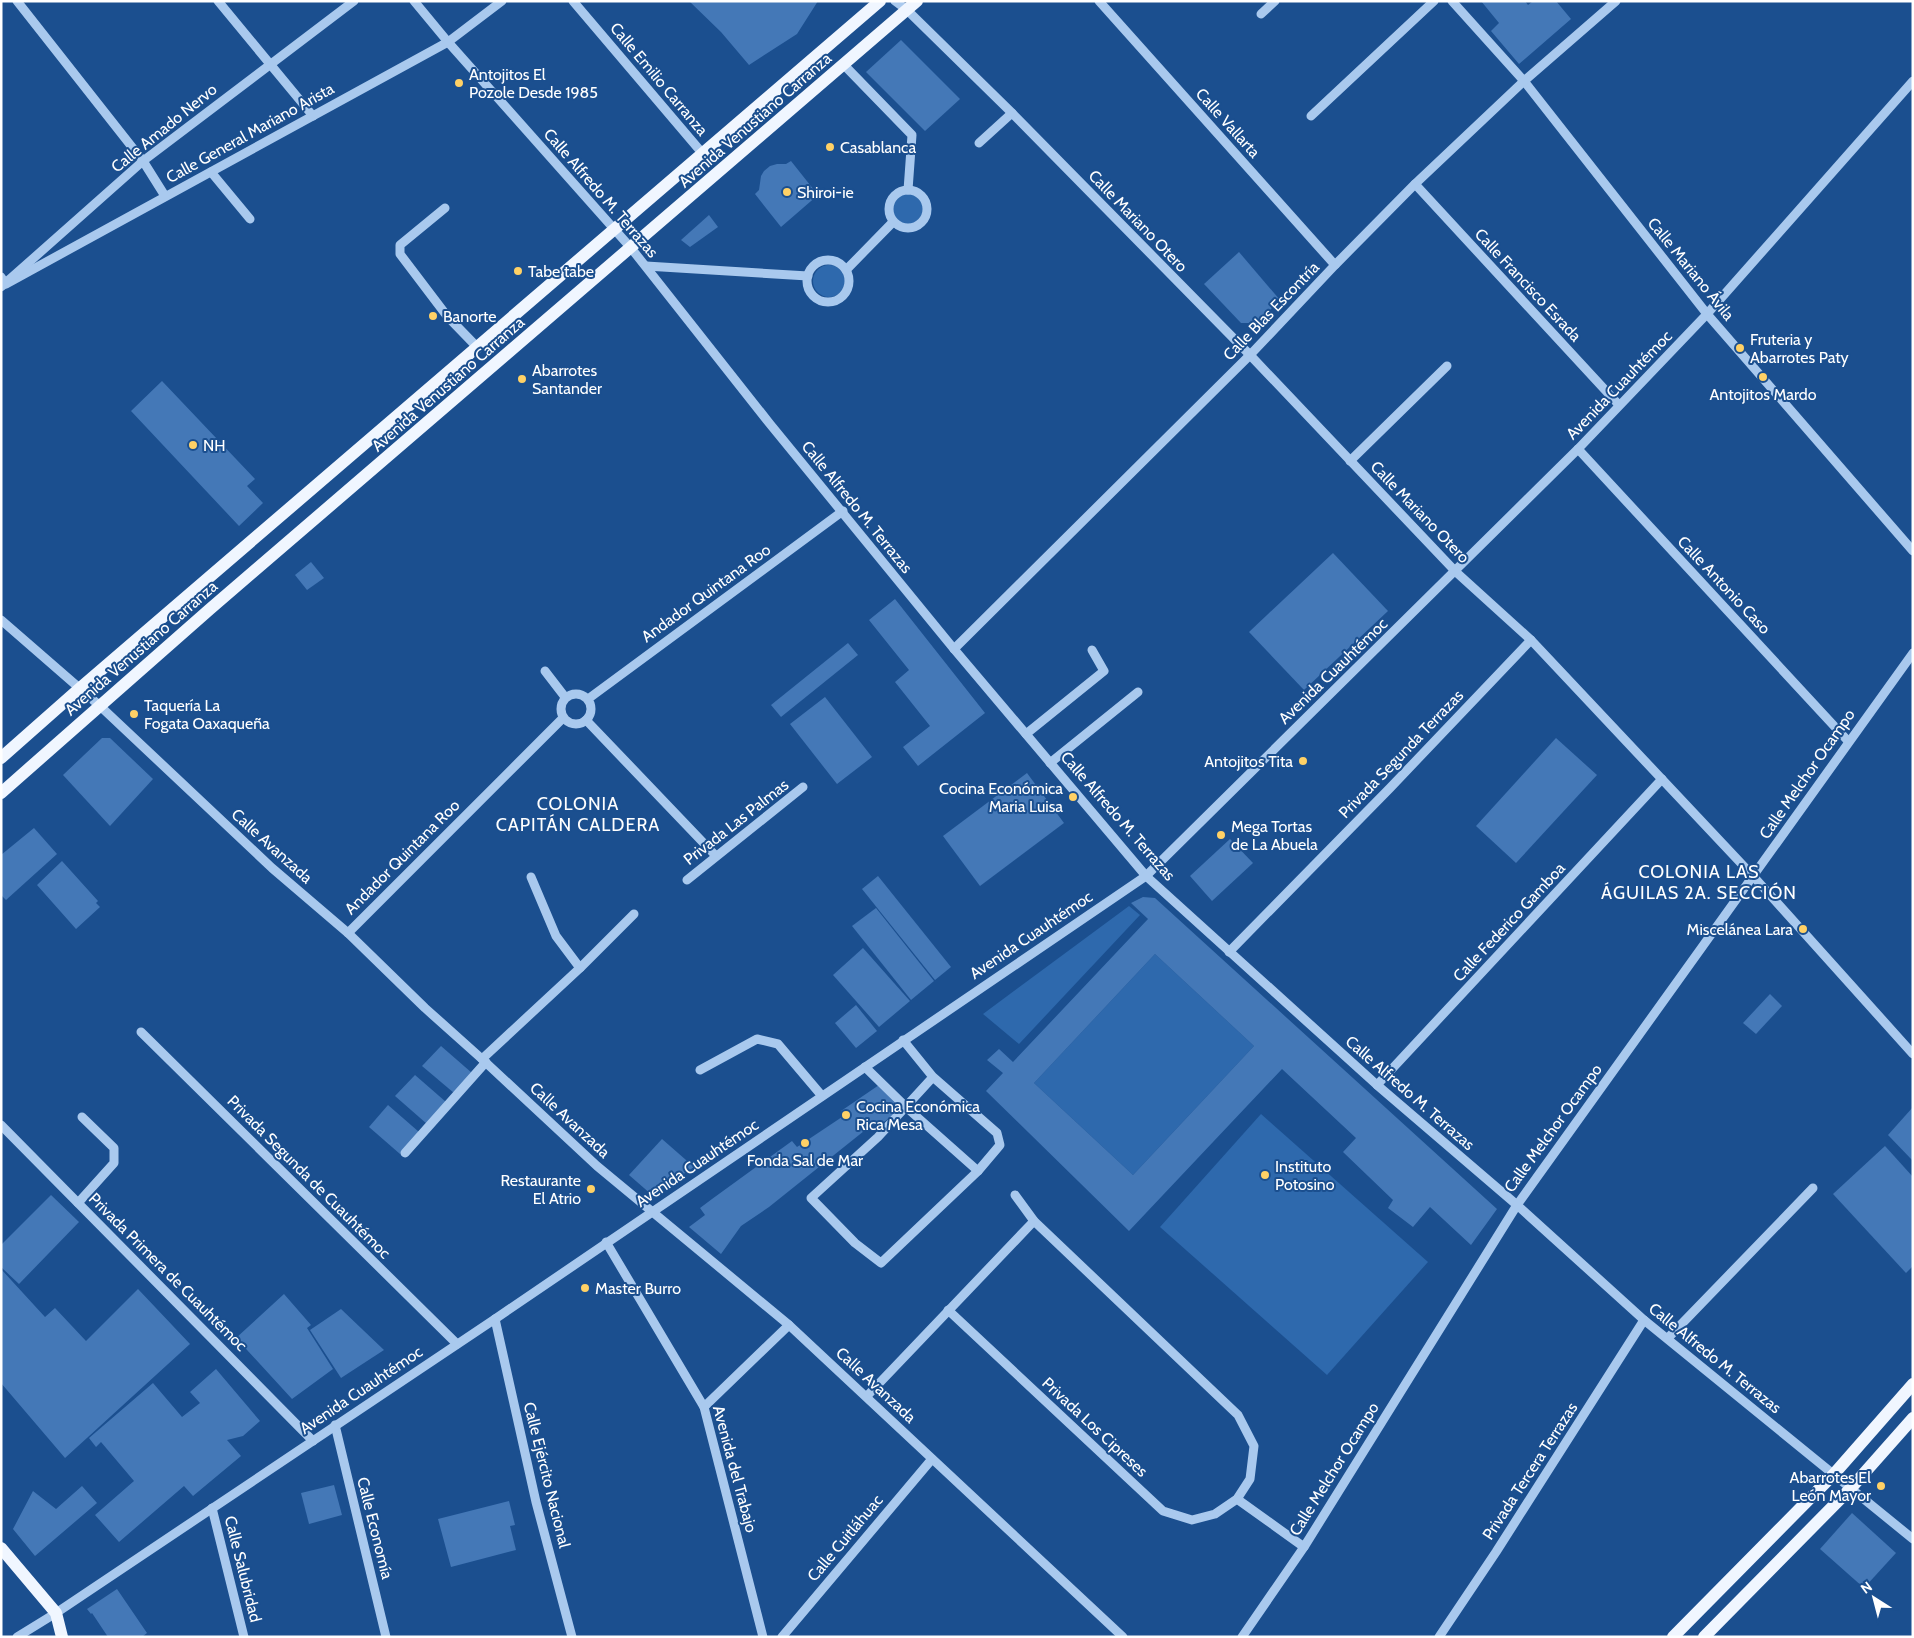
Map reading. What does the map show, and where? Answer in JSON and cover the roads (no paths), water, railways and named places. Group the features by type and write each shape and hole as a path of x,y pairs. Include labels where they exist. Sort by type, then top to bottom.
{"main road":[{"name":"Avenida Venustiano Carranza","path":"1,758 880,1"},
{"name":"Avenida Venustiano Carranza","path":"1,793 917,1"},
{"path":"1673,1637 1834,1474 1913,1384"},
{"path":"1704,1637 1851,1488 1913,1418"},
{"path":"1,1548 56,1614 62,1637"}],"street":[{"path":"17,1 143,161 166,196"},
{"path":"218,1 313,116"},
{"name":"Calle Amado Nervo","path":"3,283 143,161 354,1"},
{"name":"Calle Alfredo M. Terrazas","path":"414,1 448,42 616,230 770,424 954,649 1146,876 1377,1085 1517,1205 1644,1320 1913,1539"},
{"name":"Calle General Mariano Arista","path":"3,283 448,42 502,1"},
{"name":"Calle Emilio Carranza","path":"573,1 703,154"},
{"name":"Calle Mariano Otero","path":"895,1 907,10 1012,113 1250,355 1456,572 1531,640 1753,876 1913,1054"},
{"name":"Calle Vallarta","path":"1099,1 1335,265"},
{"path":"1261,14 1275,1"},
{"path":"1311,116 1434,1"},
{"name":"Calle Mariano Ávila","path":"1452,1 1524,81 1707,314 1913,551"},
{"name":"Calle Blas Escontría","path":"954,649 1250,355 1335,265 1416,184 1524,81 1616,1"},
{"path":"844,64 912,136 908,190"},
{"name":"Avenida Cuauhtémoc","path":"18,1637 56,1614 495,1319 1146,876 1456,572 1578,449 1707,314 1913,81"},
{"path":"980,143 1012,113"},
{"path":"211,172 250,219"},
{"name":"Calle Francisco Esrada","path":"1416,184 1619,405"},
{"path":"908,190 914,191 924,199 926,204 925,217 922,222 910,228 904,228 893,222 888,210 889,204 896,194 908,190"},
{"path":"445,208 400,245 400,254 447,316 476,347"},
{"path":"846,270 893,222"},
{"path":"828,260 842,264 850,283 848,290 838,300 825,302 813,296 807,283 808,276 815,264 828,260"},
{"path":"646,266 808,276"},
{"path":"1350,461 1446,366"},
{"name":"Calle Antonio Caso","path":"1578,449 1848,741"},
{"name":"Andador Quintana Roo","path":"588,699 843,511"},
{"name":"Calle Avanzada","path":"1,620 100,706 272,868 348,933 425,1008 484,1060 597,1166 788,1325 867,1396 1120,1636"},
{"name":"Privada Segunda Terrazas","path":"1229,952 1390,788 1531,640"},
{"path":"1026,734 1104,671 1092,650"},
{"name":"Calle Melchor Ocampo","path":"1242,1637 1304,1547 1517,1205 1848,741 1913,653"},
{"path":"545,671 565,697"},
{"path":"1050,763 1138,692"},
{"path":"577,693 588,699 591,710 586,720 574,724 563,718 560,707 565,697 577,693"},
{"name":"Andador Quintana Roo","path":"348,933 563,718"},
{"path":"586,720 716,856"},
{"name":"Calle Federico Gamboa","path":"1377,1085 1662,779"},
{"name":"Privada Las Palmas","path":"687,880 803,787"},
{"path":"531,877 556,936 580,968"},
{"path":"405,1153 484,1060 634,914"},
{"name":"Privada Segunda de Cuauhtémoc","path":"141,1032 457,1344"},
{"path":"700,1070 757,1039 778,1044 822,1096"},
{"path":"904,1040 933,1077 997,1133 1000,1145 978,1171 881,1262 855,1243 811,1198 878,1137 907,1108 933,1077"},
{"path":"865,1067 907,1108 978,1171"},
{"path":"78,1203 114,1164 114,1148 82,1117"},
{"name":"Privada Primera de Cuauhtémoc","path":"1,1125 313,1441"},
{"path":"1668,1338 1812,1188"},
{"name":"Privada Los Cipreses","path":"948,1310 1163,1511 1192,1520 1215,1514 1237,1499 1250,1479 1254,1446 1238,1415 1034,1220 1015,1195"},
{"path":"867,1396 1034,1220"},
{"name":"Avenida del Trabajo","path":"606,1242 704,1407 763,1637"},
{"name":"Calle Ejército Nacional","path":"495,1319 536,1502 572,1637"},
{"name":"Privada Tercera Terrazas","path":"1439,1637 1496,1552 1644,1320"},
{"path":"704,1407 788,1325"},
{"name":"Calle Economía","path":"335,1425 386,1637"},
{"name":"Calle Cuitláhuac","path":"782,1637 932,1459"},
{"path":"1237,1499 1304,1547"},
{"name":"Calle Salubridad","path":"212,1508 244,1637"}],"place":[{"name":"Antojitos El Pozole Desde 1985","path":"459,83"},
{"name":"Casablanca","path":"830,147"},
{"name":"Shiroi-ie","path":"787,192"},
{"name":"Tabe tabe","path":"518,271"},
{"name":"Banorte","path":"433,316"},
{"name":"Fruteria y Abarrotes Paty","path":"1740,348"},
{"name":"Antojitos Mardo","path":"1763,377"},
{"name":"Abarrotes Santander","path":"522,379"},
{"name":"NH","path":"193,445"},
{"name":"Taquería La Fogata Oaxaqueña","path":"134,714"},
{"name":"Antojitos Tita","path":"1303,761"},
{"name":"Cocina Económica Maria Luisa","path":"1073,797"},
{"name":"Mega Tortas de La Abuela","path":"1221,835"},
{"name":"Miscelánea Lara","path":"1803,929"},
{"name":"Cocina Económica Rica Mesa","path":"846,1115"},
{"name":"Fonda Sal de Mar","path":"805,1143"},
{"name":"Instituto Potosino","path":"1265,1175"},
{"name":"Restaurante El Atrio","path":"591,1189"},
{"name":"Master Burro","path":"585,1288"},
{"name":"Abarrotes El León Mayor","path":"1881,1486"}],"district":[{"name":"COLONIA CAPITÁN CALDERA","path":"578,814"},
{"name":"COLONIA LAS ÁGUILAS 2A. SECCIÓN","path":"1699,882"}]}
